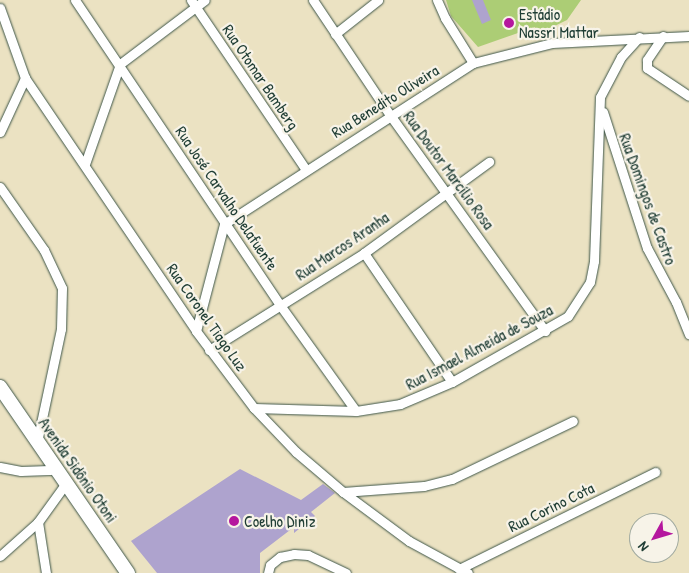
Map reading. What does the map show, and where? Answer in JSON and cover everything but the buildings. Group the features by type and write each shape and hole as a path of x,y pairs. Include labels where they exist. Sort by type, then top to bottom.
{"main road":[{"name":"Avenida Sidônio Otoni","path":"0,387 128,573"}],"street":[{"name":"Rua José Carvalho Delafuente","path":"75,0 120,64 224,224 356,411"},
{"path":"85,164 120,64 194,3 205,0"},
{"name":"Rua Doutor Marcílio Rosa","path":"313,0 390,114 447,191 544,331"},
{"path":"335,34 378,0"},
{"path":"437,0 445,18 473,63"},
{"name":"Rua Otomar Bamberg","path":"194,3 306,170"},
{"name":"Rua Coronel Tiago Luz","path":"0,8 25,78 85,164 196,331 254,408 296,452 343,492 409,541 468,573"},
{"path":"663,36 647,60 647,68 689,96"},
{"name":"Rua Benedito Oliveira","path":"224,224 390,114 473,63 552,43 639,37 689,36"},
{"name":"Rua Ismael Almeida de Souza","path":"254,408 356,411 400,404 452,382 568,316 590,282 598,226 600,97 621,57 639,37"},
{"path":"0,132 25,78"},
{"name":"Rua Domingos de Castro","path":"600,97 611,142 647,248 676,302 689,334"},
{"name":"Rua Marcos Aranha","path":"210,350 364,253 489,162"},
{"path":"0,187 44,250 62,288 60,329 37,442"},
{"path":"196,331 224,224"},
{"path":"364,253 452,382"},
{"path":"343,492 424,486 452,479 573,421"},
{"path":"0,467 21,471 56,470"},
{"name":"Rua Corino Cota","path":"459,569 655,472"},
{"path":"0,556 38,522 66,483"},
{"path":"38,522 46,573"},
{"path":"268,573 270,565 280,557 294,554 308,555 346,573"}],"green space":[{"name":"Estádio Nassri Mattar","path":"446,0 581,0 567,20 538,34 535,27 478,47 451,16"}],"place":[{"name":"Estádio Nassri Mattar","path":"509,23"},
{"name":"Coelho Diniz","path":"234,521"}]}
